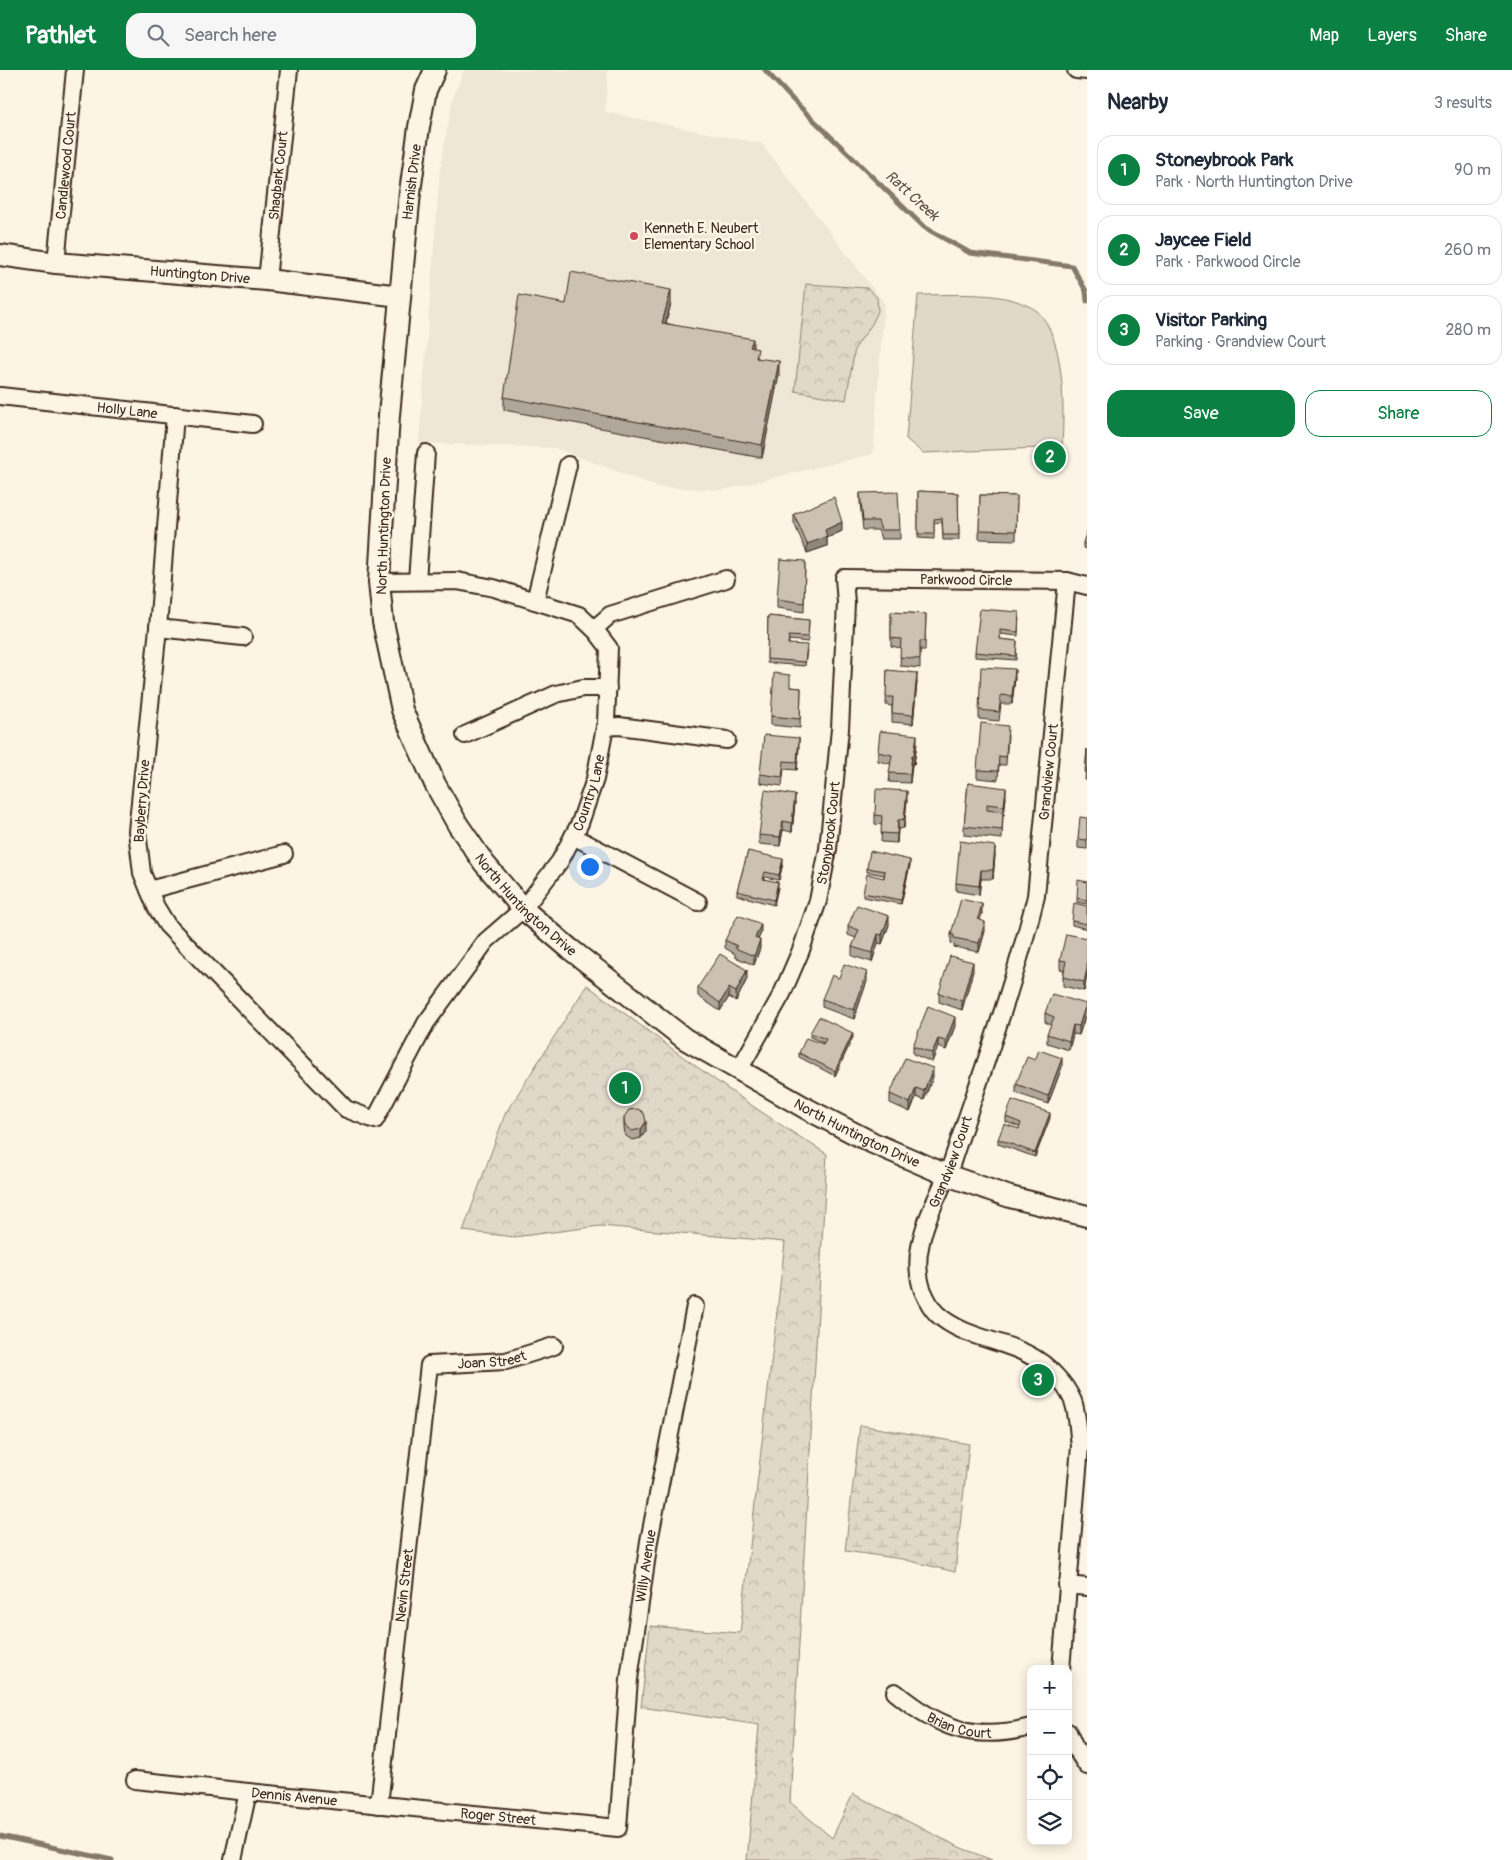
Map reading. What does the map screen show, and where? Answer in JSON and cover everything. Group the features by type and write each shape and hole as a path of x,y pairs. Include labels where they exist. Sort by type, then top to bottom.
{"street":[{"name":"Candlewood Court","path":"56,263 75,70"},
{"name":"Shagbark Court","path":"267,280 289,70"},
{"name":"Harnish Drive","path":"400,296 419,127 426,90 435,70"},
{"path":"1076,70 1087,71"},
{"name":"Huntington Drive","path":"0,255 56,263 267,280 400,296"},
{"name":"North Huntington Drive","path":"400,296 388,429 379,582 383,622 402,710 435,784 458,825 484,863 523,909 577,955 685,1039 873,1143 947,1175 1010,1197 1087,1216"},
{"name":"Holly Lane","path":"0,396 253,424"},
{"name":"Bayberry Drive","path":"174,415 158,628 137,831 142,873 156,907 167,925 346,1109 375,1120"},
{"path":"418,581 426,453"},
{"path":"535,601 568,465"},
{"name":"Parkwood Circle","path":"844,578 1067,581 1087,586"},
{"name":"Stonybrook Court","path":"739,1070 782,994 801,950 818,901 828,849 840,729 846,603 844,578"},
{"path":"594,629 610,615 726,579"},
{"name":"Country Lane","path":"375,1120 426,1023 442,999 486,941 523,909 560,860 573,836 580,823 595,779 605,727 608,688 608,648 594,629 579,615 494,588 457,581 379,582"},
{"name":"Grandview Court","path":"1061,1665 1080,1446 1077,1414 1072,1399 1052,1371 1037,1358 959,1328 937,1313 923,1290 919,1271 920,1247 947,1175 1024,946 1036,896 1067,581"},
{"path":"158,628 243,637"},
{"path":"465,735 556,694 583,688 608,688"},
{"path":"605,727 619,726 727,740"},
{"path":"573,836 698,902"},
{"path":"149,890 284,854"},
{"name":"Willy Avenue","path":"618,1828 629,1679 649,1540 696,1306"},
{"name":"Joan Street","path":"429,1365 506,1361 554,1346"},
{"name":"Nevin Street","path":"378,1805 429,1365"},
{"path":"1067,1586 1087,1587"},
{"name":"Brian Court","path":"895,1692 918,1710 939,1722 976,1733 1000,1734 1027,1728"},
{"path":"1072,1741 1087,1766"},
{"path":"135,1780 248,1792"},
{"name":"Dennis Avenue","path":"233,1860 248,1792 378,1805"},
{"name":"Roger Street","path":"378,1805 618,1828"}],"shaded area":[{"name":"Kenneth E. Neubert Elementary School","path":"464,70 608,70 605,112 762,144 884,303 873,454 723,490 658,487 555,448 419,443 440,169 453,98"}],"green space":[{"path":"806,284 867,288 877,297 878,311 872,324 855,348 846,400 795,391"},
{"path":"966,294 1003,297 1029,306 1037,311 1046,323 1053,338 1058,356 1063,395 1062,447 923,453 906,439 918,295"},
{"path":"587,985 735,1094 827,1154 790,1802 832,1838 853,1794 959,1847 992,1860 747,1860 759,1725 641,1707 650,1626 740,1633 785,1242 600,1226 514,1237 463,1231 505,1114"},
{"path":"860,1425 969,1444 955,1572 902,1559 845,1551"}],"building":[{"path":"571,272 671,290 662,323 753,339 750,347 758,349 756,358 779,361 762,445 504,397 519,295 566,304"},
{"path":"918,491 958,493 959,535 943,535 942,518 934,519 934,534 918,534"},
{"path":"898,492 900,530 881,530 878,521 863,521 860,493"},
{"path":"980,495 1017,496 1016,531 979,530"},
{"path":"834,497 842,522 825,530 827,537 807,544 794,514"},
{"path":"1087,531 1087,545 1083,543"},
{"path":"780,559 805,561 804,603 777,599"},
{"path":"980,609 1019,612 1018,632 1000,630 1000,639 1017,641 1016,656 975,652"},
{"path":"891,612 926,614 925,641 920,641 920,659 900,657 901,639 891,638"},
{"path":"768,616 809,620 808,637 789,636 788,644 807,645 805,662 767,659"},
{"path":"981,667 1015,669 1012,696 1001,695 999,712 979,710"},
{"path":"887,670 917,673 913,715 892,713 893,697 886,697"},
{"path":"774,673 790,675 790,687 801,688 800,719 771,716"},
{"path":"981,723 1008,726 1006,757 999,756 998,771 977,770"},
{"path":"880,731 917,735 910,774 889,773 892,755 878,752"},
{"path":"764,735 799,738 797,762 784,761 782,777 760,774"},
{"path":"1087,749 1087,771 1085,771"},
{"path":"968,783 1006,788 1004,806 987,804 987,810 1003,812 1002,830 964,826"},
{"path":"876,789 907,791 904,819 898,820 897,834 881,833 882,816 875,815"},
{"path":"765,790 795,795 792,823 783,821 780,837 759,835"},
{"path":"1080,817 1087,818 1087,840 1078,839"},
{"path":"960,841 995,846 993,870 981,870 979,886 956,883"},
{"path":"748,851 783,859 779,875 765,872 763,879 778,882 774,900 737,891"},
{"path":"870,851 910,860 901,900 863,893 867,874 884,878 885,871 867,868"},
{"path":"1078,880 1087,882 1087,900 1077,898"},
{"path":"961,899 982,904 978,919 985,922 979,943 954,938 954,935 951,934"},
{"path":"1074,903 1087,906 1087,924 1072,921"},
{"path":"857,905 889,916 882,935 878,934 872,953 852,947 859,930 848,926"},
{"path":"738,915 761,924 755,938 760,940 754,956 735,948 737,946 725,940"},
{"path":"1066,934 1087,938 1087,969 1084,982 1063,977 1066,961 1060,960"},
{"path":"720,954 747,970 736,992 729,988 720,1003 698,987"},
{"path":"950,956 973,962 962,1001 939,993"},
{"path":"844,964 867,972 854,1010 822,999 832,975 839,978"},
{"path":"1052,994 1086,1004 1079,1026 1073,1025 1069,1041 1047,1034 1054,1017 1045,1013"},
{"path":"928,1006 955,1017 946,1041 938,1039 932,1053 913,1046"},
{"path":"819,1017 853,1033 835,1071 799,1053 806,1038 823,1044 826,1039 810,1033"},
{"path":"1039,1050 1062,1058 1048,1096 1016,1084 1027,1057 1035,1060"},
{"path":"905,1058 933,1068 924,1091 916,1088 910,1103 890,1094"},
{"path":"1012,1100 1050,1113 1035,1153 998,1139 1004,1124 1019,1129 1021,1123 1006,1117"},
{"path":"638,1109 644,1113 646,1122 641,1129 632,1131 625,1126 624,1117 629,1110"}],"waterway":[{"name":"Ratt Creek","path":"765,70 793,100 924,227 970,253 1072,266 1086,291 1087,301"},
{"path":"0,1836 112,1860"}],"place":[{"name":"Kenneth E. Neubert Elementary School","path":"634,236"},
{"name":"Jaycee Field","path":"1050,457"},
{"name":"Stoneybrook Park","path":"625,1088"},
{"name":"Visitor Parking","path":"1038,1380"}]}
